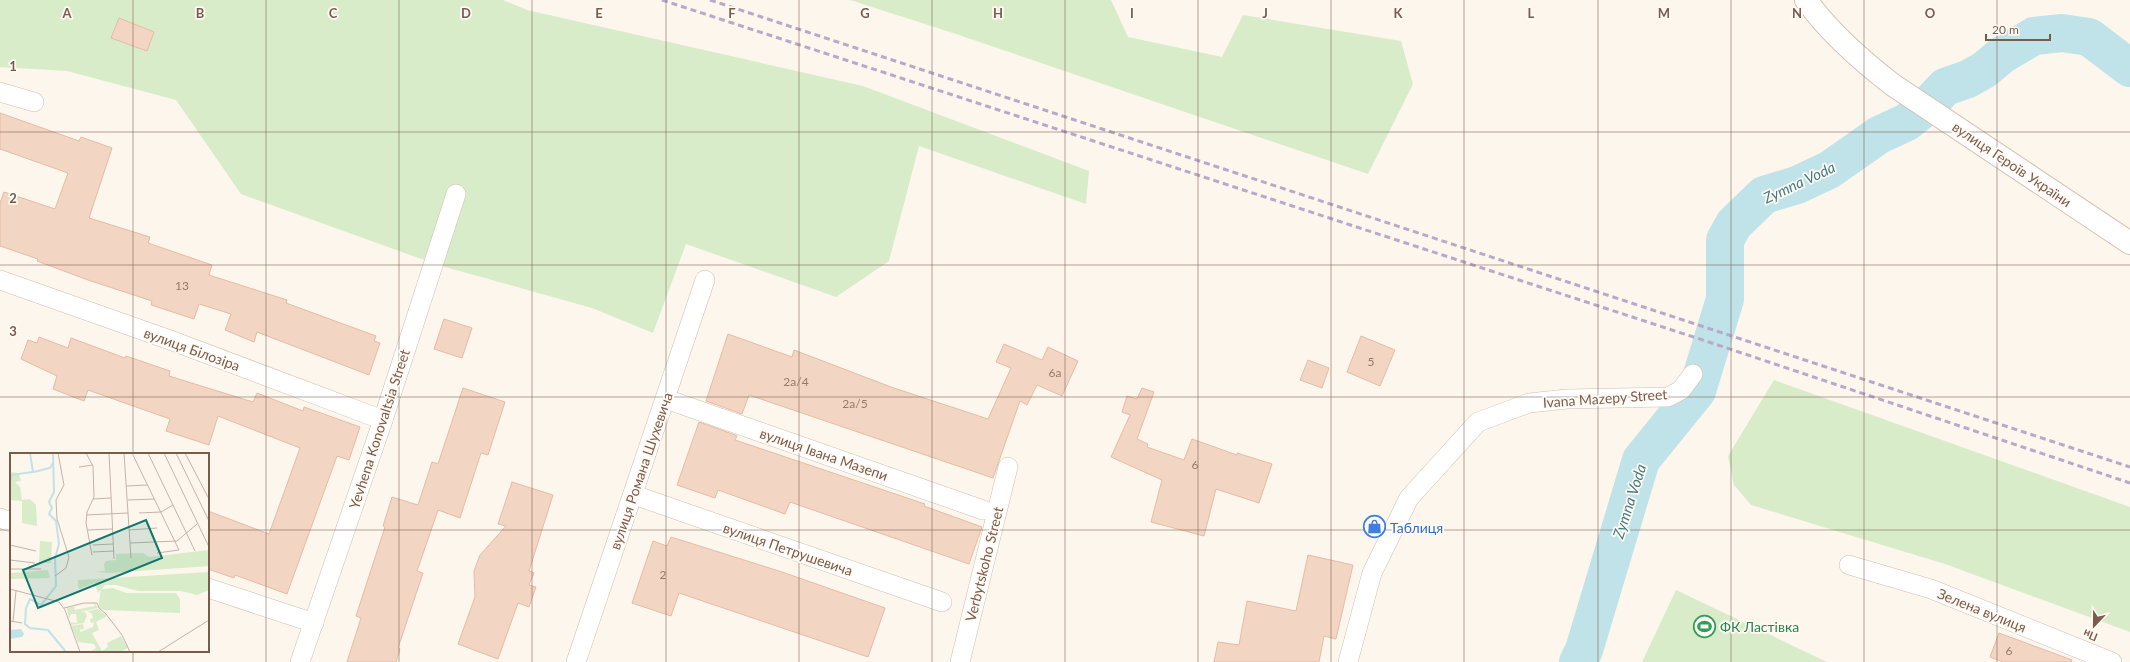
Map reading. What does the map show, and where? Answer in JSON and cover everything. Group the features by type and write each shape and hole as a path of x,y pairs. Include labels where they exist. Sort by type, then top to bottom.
{"main road":[{"name":"вулиця Героїв України","path":"1806,0 1816,14 1872,69 1893,85 2130,242"}],"street":[{"path":"0,92 34,102"},
{"name":"Yevhena Konovaltsia Street","path":"300,662 383,420 456,194"},
{"name":"вулиця Білозіра","path":"0,280 170,340 383,420"},
{"name":"вулиця Романа Шухевича","path":"576,662 634,495 705,280"},
{"name":"Ivana Mazepy Street","path":"1348,662 1372,573 1409,498 1478,422 1529,404 1567,399 1668,397 1681,390 1693,374"},
{"name":"вулиця Івана Мазепи","path":"666,399 983,510"},
{"name":"Verbytskoho Street","path":"960,662 1008,467"},
{"name":"вулиця Петрушевича","path":"634,495 942,602"},
{"path":"0,518 10,522"},
{"name":"Зелена вулиця","path":"1849,565 1931,589 2112,662"},
{"path":"209,588 314,623"}],"green space":[{"path":"0,0 503,0 527,10 863,86 1089,171 1086,204 919,146 889,261 836,297 686,244 653,333 592,308 438,265 241,194 176,100 67,71 0,67"},
{"path":"850,0 1111,0 1128,37 1222,57 1243,15 1401,41 1413,84 1368,174 953,33"},
{"path":"1774,380 2130,507 2130,632 1945,564 1751,505 1734,485 1728,456"},
{"name":"ФК Ластівка","path":"1676,590 1827,662 1642,662"}],"building":[{"path":"119,18 154,32 147,51 111,38"},
{"path":"0,113 79,141 81,137 112,148 89,218 150,237 148,243 212,265 209,275 287,300 286,303 376,336 374,341 380,343 369,375 257,332 254,342 225,330 231,314 199,304 194,319 151,305 152,301 88,280 37,261 38,259 0,246 0,203 4,192 55,209 68,173 0,149"},
{"path":"444,319 472,328 462,358 434,349"},
{"path":"728,334 792,357 794,350 891,387 988,419 1011,368 996,362 1004,344 1042,360 1048,347 1078,361 1062,396 1037,385 1027,405 1020,401 993,478 749,395 742,414 706,401"},
{"path":"1361,336 1395,350 1380,386 1347,372"},
{"path":"39,337 68,348 71,338 125,358 126,356 170,371 169,376 253,402 257,393 303,411 304,407 360,427 349,460 337,456 287,594 235,575 234,578 209,569 209,511 269,534 300,448 218,416 209,445 166,431 170,419 88,390 84,401 53,389 57,376 21,359 28,340 37,343"},
{"path":"1308,360 1329,368 1322,388 1300,380"},
{"path":"463,388 505,402 488,455 481,453 460,518 438,510 417,571 423,573 398,648 400,649 396,662 347,662 361,618 356,616 385,527 383,526 392,497 418,505 432,462 438,464"},
{"path":"1142,388 1154,392 1137,439 1148,444 1147,447 1184,460 1192,439 1237,455 1237,453 1272,464 1259,503 1216,489 1204,536 1151,522 1162,480 1111,457 1130,415 1122,412 1127,396 1137,399"},
{"path":"699,422 737,436 735,440 925,504 924,506 982,527 969,564 790,502 785,514 718,490 715,498 677,485"},
{"path":"512,482 553,495 529,571 534,573 529,585 536,587 529,607 518,603 498,659 458,644 475,597 474,571 480,555 506,526 498,524"},
{"path":"671,537 782,572 885,608 868,657 679,593 671,616 632,603 653,541 667,546"},
{"path":"1308,555 1353,565 1336,639 1324,636 1319,662 1214,662 1218,642 1239,645 1247,601 1296,611"},
{"path":"1999,633 2072,660 2071,662 2003,662 1990,657"}],"waterway":[{"name":"Zymna Voda","path":"1578,662 1584,650 1641,460 1697,391 1725,299 1725,240 1734,224 1764,195 1797,185 1829,170 1879,135 1907,122 1927,106 1945,87 1968,79 1984,70 2002,55 2034,36 2062,33 2089,37 2130,68"}],"railway":[{"path":"662,0 1724,347 2130,483"},
{"path":"710,0 2130,467"}],"place":[{"name":"Таблиця","path":"1375,527"},
{"name":"ФК Ластівка","path":"1705,626"}]}
